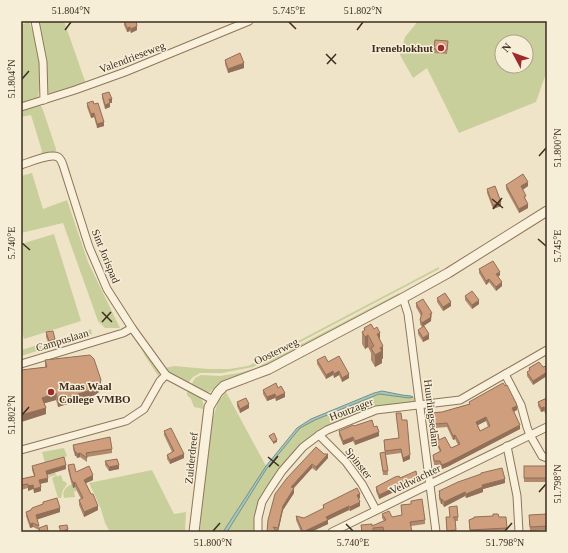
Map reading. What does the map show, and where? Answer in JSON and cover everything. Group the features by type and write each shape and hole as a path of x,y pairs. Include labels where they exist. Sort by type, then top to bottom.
{"street":[{"path":"35,21 43,62 44,100"},
{"name":"Valendrieseweg","path":"21,107 125,72 249,21"},
{"name":"Sint Jorispad","path":"21,165 50,156 56,156 60,159 89,247 100,275 107,289 132,328 166,375"},
{"name":"Oosterweg","path":"213,400 224,386 270,368 403,298 448,273 547,211"},
{"name":"Huurlingsedam","path":"403,298 408,314 436,532"},
{"name":"Campuslaan","path":"21,364 123,333 132,328"},
{"name":"Houtzager","path":"258,532 258,518 262,502 270,489 282,471 303,447 319,435 353,418 376,410 460,400 547,350"},
{"path":"505,374 521,405 526,427 542,456 547,458"},
{"path":"21,450 126,421 144,409 160,381 166,375 213,400"},
{"name":"Zuiderdreef","path":"194,532 209,407 213,400"},
{"name":"Veldwachter","path":"332,532 547,427"},
{"name":"Spinster","path":"319,435 346,462 358,478 376,510"},
{"path":"507,446 517,496 520,532"},
{"name":"Zuiderdreef","path":"196,520 198,532"}],"green space":[{"path":"37,21 64,21 86,84 52,95 45,91 45,55"},
{"path":"418,21 547,21 547,71 536,102 459,133 427,68 413,78 400,55 405,37"},
{"path":"29,22 38,50 40,79 38,98 21,105 21,25"},
{"path":"39,105 43,110 56,149 56,151 50,154 43,154 41,152 42,151 31,115 21,117 21,110"},
{"path":"32,173 43,209 67,200 88,262 120,328 105,328 98,321 63,223 21,233 21,176"},
{"path":"54,234 81,321 24,339 21,328 21,244"},
{"path":"439,267 439,269 253,367 222,373 200,373 193,377 188,383 174,376 165,368 174,366 229,369 248,366"},
{"path":"399,293 401,295 260,369 220,382 210,392 206,393 191,385 195,378 201,375 220,376 256,368"},
{"path":"91,329 92,334 21,356 21,350"},
{"path":"139,343 160,372 159,377 145,356"},
{"path":"187,391 200,397 204,405 203,409 194,407 191,399 187,395"},
{"path":"226,392 266,466 223,532 200,532 201,505 211,423 218,402"},
{"path":"379,394 409,398 417,396 415,402 369,409 321,430 305,442 260,499 256,515 255,532 227,532 267,468 300,428 315,420"},
{"path":"64,448 67,456 52,463 56,475 49,477 42,452"},
{"path":"152,470 174,514 186,512 185,532 110,532 89,483"},
{"path":"57,475 57,477 61,475 63,481 67,484 63,490 61,498 58,498 52,478"},
{"path":"72,484 77,490 74,492 75,497 64,498 63,493 68,486"}],"water":[{"path":"382,391 413,397 409,398 379,394 315,420 300,428 267,468 227,532 223,532 266,466 297,428 311,419"}],"building":[{"path":"124,21 136,21 137,26 131,29 130,27 127,28"},
{"path":"435,40 448,41 447,50 434,49"},
{"path":"240,53 244,63 228,69 225,60"},
{"path":"109,92 112,99 109,99 110,103 105,105 102,94"},
{"path":"93,101 94,104 98,103 104,122 97,124 94,113 91,114 87,103"},
{"path":"523,174 528,182 521,186 528,204 519,209 506,185"},
{"path":"495,186 501,202 493,205 487,189"},
{"path":"493,261 500,272 496,274 502,282 496,287 489,279 486,281 479,269"},
{"path":"472,291 479,300 472,305 465,296"},
{"path":"445,293 451,302 443,307 437,298"},
{"path":"423,299 432,313 430,314 431,317 422,323 420,320 422,313 416,303"},
{"path":"371,324 374,329 377,327 380,333 377,334 383,346 380,348 382,351 375,355 371,348 374,346 368,335 365,337 362,332 365,330 364,328"},
{"path":"424,326 429,334 423,338 418,330"},
{"path":"53,331 55,339 49,341 46,332"},
{"name":"Maas Waal College VMBO","path":"90,355 94,359 101,380 99,386 95,389 58,400 56,393 42,398 46,408 21,415 21,370 47,367 45,360"},
{"path":"325,356 328,362 339,356 349,374 342,378 339,371 334,374 333,371 326,375 317,360"},
{"path":"539,362 543,367 546,366 547,372 533,381 527,372 530,370 529,368"},
{"path":"276,383 278,388 281,386 285,393 276,397 275,394 267,397 263,390"},
{"path":"503,383 505,386 507,385 516,403 517,406 512,408 520,425 442,465 440,461 434,461 433,455 441,451 437,442 432,444 431,435 438,434 439,440 445,437 451,448 460,444 455,435 453,436 447,423 435,424 435,422 430,422 429,413 442,412 470,404 469,402","holes":["486,417 490,426 480,431 476,422"]},
{"path":"246,398 249,404 240,409 237,402"},
{"path":"547,398 547,413 544,407 541,408 538,402"},
{"path":"396,413 401,413 402,420 407,420 410,455 403,458 401,449 385,451 384,440 399,438"},
{"path":"372,420 374,427 377,426 379,432 355,441 353,437 343,441 339,431 353,425 354,426"},
{"path":"171,428 184,454 170,460 167,455 174,451 164,431"},
{"path":"274,433 277,440 273,442 269,436"},
{"path":"110,437 112,449 86,453 87,458 80,453 77,454 75,452 73,445"},
{"path":"316,447 324,454 328,454 316,467 312,464 291,487 294,488 283,506 278,528 273,527 277,532 267,532 268,520 275,494 287,478"},
{"path":"385,452 388,471 383,471 380,453"},
{"path":"64,457 66,465 46,471 48,478 39,480 41,487 34,489 33,485 21,485 21,479 35,476 32,466"},
{"path":"117,459 119,465 109,467 105,461"},
{"path":"74,464 76,472 89,466 93,475 84,480 91,494 93,494 98,506 84,512 79,500 83,498 75,482 73,483 68,465"},
{"path":"524,466 547,466 547,478 524,478"},
{"path":"502,468 505,479 482,485 483,487 466,494 465,492 444,502 442,499 441,500 439,491 481,473"},
{"path":"416,471 417,477 379,495 376,487 395,477 399,476 400,478"},
{"path":"357,488 360,494 357,495 360,502 326,517 328,520 303,532 296,516 304,518 324,508 323,505"},
{"path":"57,498 60,508 36,515 39,526 33,523 30,524 26,512 43,504 43,502"},
{"path":"422,499 425,520 410,522 412,532 384,532 383,527 373,528 373,532 362,532 361,525 372,524 372,526 386,520 382,514 389,511 392,517 402,515 401,505 411,504 411,501"},
{"path":"457,506 458,517 453,517 455,519 456,530 447,531 446,517 450,517 449,507"},
{"path":"493,514 498,514 499,517 506,517 507,528 470,530 469,520 474,517 493,516"},
{"path":"547,514 547,526 530,527 529,515"},
{"path":"47,525 48,532 40,532 39,528"},
{"path":"67,525 68,529 61,532 59,526"}],"place":[{"name":"Ireneblokhut","path":"441,48"},
{"name":"Maas Waal College VMBO","path":"51,392"}]}
